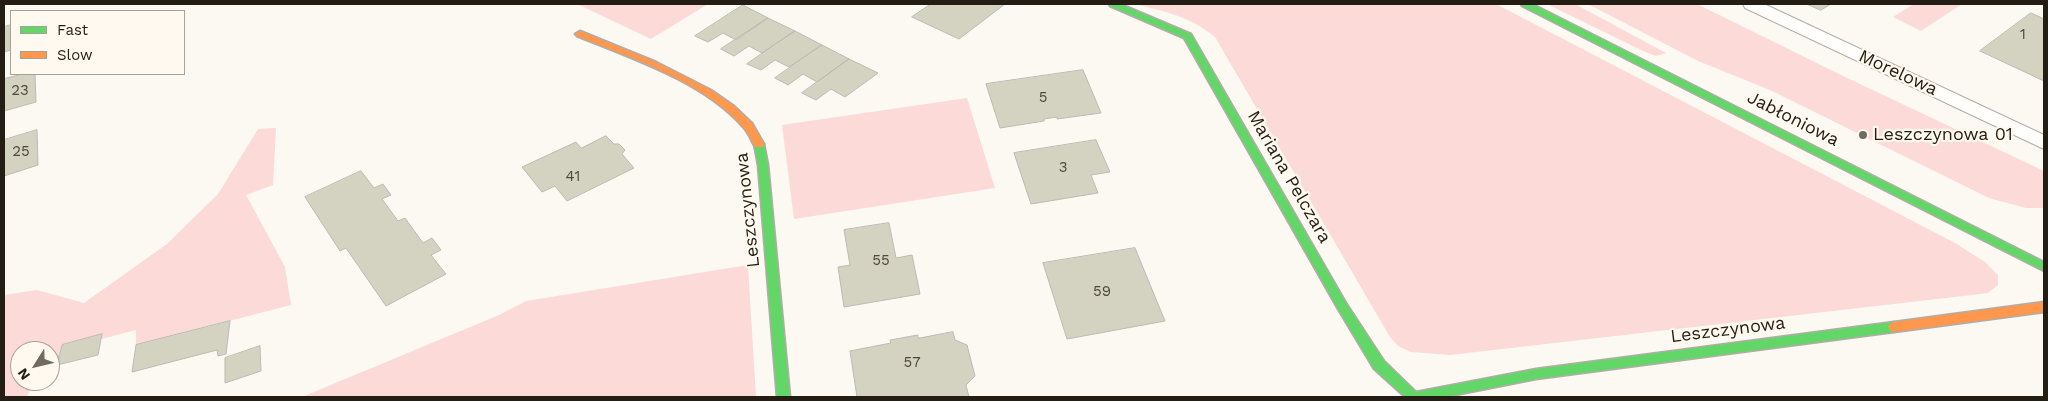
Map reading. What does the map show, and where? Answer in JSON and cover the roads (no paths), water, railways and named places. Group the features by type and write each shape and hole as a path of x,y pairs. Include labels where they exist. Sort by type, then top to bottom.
{"street":[{"name":"Mariana Pelczara","path":"1112,4 1188,36 1379,365 1413,397"},
{"name":"Jabłoniowa","path":"1525,4 2044,267"},
{"name":"Leszczynowa","path":"580,34 626,53 714,96 740,115 757,137 763,166 784,397"},
{"name":"Leszczynowa","path":"1418,397 1536,374 2044,307"}],"lane":[{"name":"Morelowa","path":"1751,4 2044,143"}],"place":[{"name":"Leszczynowa 01","path":"1863,135"}]}
